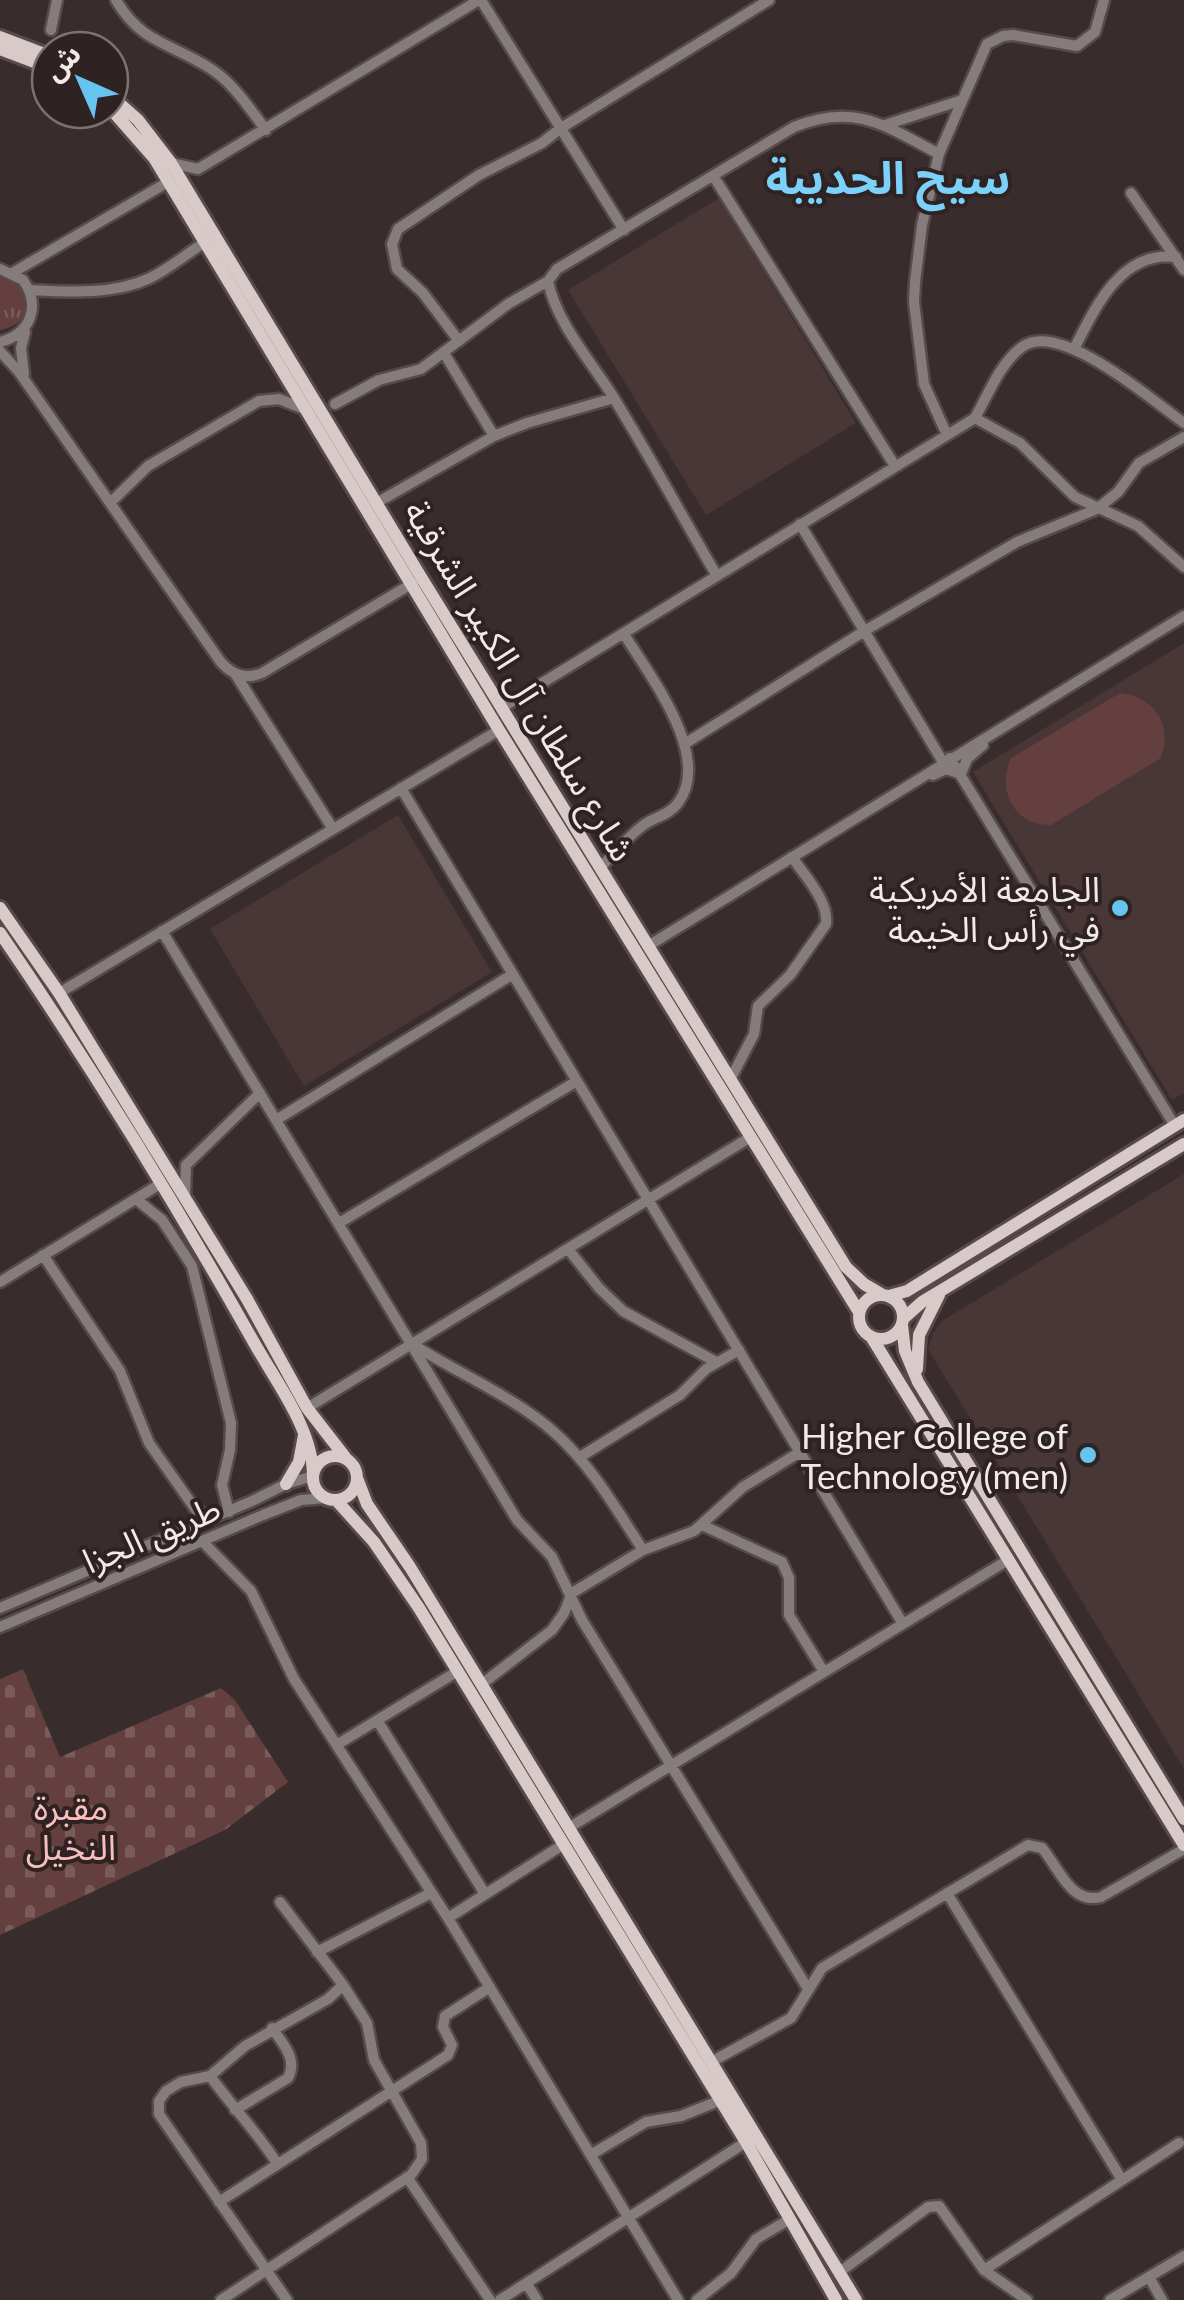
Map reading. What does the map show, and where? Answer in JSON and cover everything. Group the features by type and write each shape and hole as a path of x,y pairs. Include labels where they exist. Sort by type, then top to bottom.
{"main road":[{"path":"0,37 30,48"},
{"path":"0,48 30,60"},
{"name":"شارع سلطان آل الكبير الشرقية","path":"130,113 171,163 191,195 846,1268 885,1295"},
{"name":"شارع سلطان آل الكبير الشرقية","path":"129,130 154,158 499,730 859,1312"},
{"path":"0,908 164,1164 307,1408 355,1468 367,1504 570,1826 856,2300"},
{"path":"0,933 160,1184 304,1432 316,1489 374,1542 458,1672 746,2142 836,2300"},
{"path":"1180,1123 907,1290 867,1299 859,1312 861,1327 872,1338 1184,1847"},
{"path":"872,1338 886,1339 942,1290 1184,1144"},
{"path":"918,1382 919,1335 942,1290"},
{"path":"885,1295 900,1304 905,1352 918,1382 1184,1819"},
{"path":"286,1484 299,1462 304,1432"},
{"path":"313,1476 325,1458 344,1458"},
{"path":"331,1499 352,1492 357,1478"}],"street":[{"path":"51,30 57,0"},
{"path":"116,0 144,35 217,74 266,130"},
{"path":"191,195 198,170 480,0 624,230"},
{"path":"459,341 423,293 397,269 392,244 398,229 479,175 542,143 769,0"},
{"path":"946,434 924,384 914,302 922,224 939,154 987,44 1012,35 1077,46 1095,32 1104,0"},
{"path":"884,125 962,100"},
{"path":"335,404 379,380 421,369 508,304 548,281 557,269 794,127 812,120 851,116 884,125 939,154"},
{"path":"171,163 198,170"},
{"path":"714,177 896,466"},
{"path":"168,182 4,269 30,290 70,292 137,283 160,273 204,242"},
{"path":"1131,193 1184,270"},
{"path":"1074,349 1106,290 1119,277 1149,259 1176,257"},
{"path":"548,281 560,313 718,576"},
{"path":"30,290 32,314 21,360 30,389"},
{"path":"0,342 17,336 27,325"},
{"path":"503,708 975,418 1010,358 1026,343 1046,340 1074,349 1184,423"},
{"path":"0,350 220,661 235,674 332,829"},
{"path":"444,353 494,436"},
{"path":"378,502 494,436 528,422 614,398"},
{"path":"110,503 148,466 258,401 279,399 307,410"},
{"path":"975,418 1020,444 1076,497 1138,526 1184,566"},
{"path":"686,743 1016,542 1096,508 1118,492 1139,463 1184,437"},
{"path":"800,524 1180,1123"},
{"path":"235,674 262,674 413,583"},
{"path":"648,946 1184,616"},
{"path":"600,868 644,824 676,805 687,779 686,743 624,634"},
{"path":"961,774 970,754 996,737 1009,722"},
{"path":"58,993 499,730"},
{"path":"906,785 946,769 961,774"},
{"path":"401,788 903,1624"},
{"path":"730,1080 754,1034 761,1001 790,975 826,924 822,904 792,856"},
{"path":"162,931 517,1520 552,1557 582,1620 808,1988"},
{"path":"276,1120 513,974"},
{"path":"339,1222 577,1081"},
{"path":"186,1200 186,1165 260,1093"},
{"path":"307,1408 749,1138"},
{"path":"164,1164 186,1165"},
{"path":"0,1282 160,1184"},
{"path":"136,1199 162,1220 192,1266 231,1422 222,1485 229,1512"},
{"path":"568,1249 599,1288 624,1311 716,1362"},
{"path":"43,1255 125,1381 141,1429 196,1510 214,1518"},
{"path":"412,1344 535,1417 580,1457 643,1550"},
{"path":"580,1457 680,1395 716,1362 738,1350"},
{"path":"482,1684 552,1630 572,1594 643,1550 684,1536 702,1525 743,1487 800,1452"},
{"name":"طريق الجزا","path":"0,1608 229,1512 286,1484 313,1476"},
{"name":"طريق الجزا","path":"0,1626 301,1500 331,1499"},
{"path":"191,1527 196,1510"},
{"path":"702,1525 782,1562 789,1578 789,1615 824,1672"},
{"path":"202,1541 252,1592 294,1678 490,1986 678,2300"},
{"path":"570,1826 1008,1560"},
{"path":"0,1626 52,1600 50,1593 43,1590"},
{"path":"338,1744 458,1672"},
{"path":"377,1720 485,1894"},
{"path":"448,1918 564,1844"},
{"path":"713,2061 791,2018 822,1968 1028,1845 1046,1851 1076,1894 1087,1900 1096,1899 1184,1847"},
{"path":"317,1952 431,1892"},
{"path":"947,1893 1122,2180"},
{"path":"221,2300 419,2166 421,2143 374,2060 366,2023 344,1986 280,1902"},
{"path":"287,2300 159,2114 159,2102 166,2091 181,2082 210,2076 244,2046 344,1986"},
{"path":"219,2202 448,2055 452,2044 443,2028 444,2016 490,1986"},
{"path":"235,2110 288,2078 293,2069 292,2058 272,2028"},
{"path":"210,2076 235,2110 252,2124 277,2162"},
{"path":"592,2154 637,2126 681,2116 720,2100"},
{"path":"500,2300 746,2142"},
{"path":"984,2270 1180,2143"},
{"path":"407,2177 490,2300"},
{"path":"841,2271 934,2206 944,2210 984,2270 1027,2300"},
{"path":"696,2300 731,2273 756,2239 790,2219"},
{"path":"1110,2300 1184,2256"},
{"path":"1149,2277 1162,2300"},
{"path":"527,2284 537,2300"}],"shaded area":[{"path":"719,198 856,423 706,515 568,290"},
{"name":"الجامعة الأمريكية في رأس الخيمة","path":"1184,643 1184,1093 1172,1100 973,772"},
{"path":"398,815 492,972 304,1086 210,929"},
{"name":"Higher College of Technology (men)","path":"1184,1174 1184,1769 928,1349 942,1321"}],"green space":[{"path":"0,274 19,287 26,304 20,320 0,330"},
{"path":"1120,693 1142,700 1158,714 1164,734 1161,758 1051,825 1038,824 1018,813 1007,794 1011,758"},
{"name":"مقبرة النخيل","path":"23,1669 60,1757 221,1688 235,1700 288,1782 225,1830 0,1935 0,1679"}],"place":[{"name":"الجامعة الأمريكية في رأس الخيمة","path":"1120,908"},
{"name":"Higher College of Technology (men)","path":"1088,1455"}],"district":[{"name":"سيح الحديبة","path":"888,177"}]}
